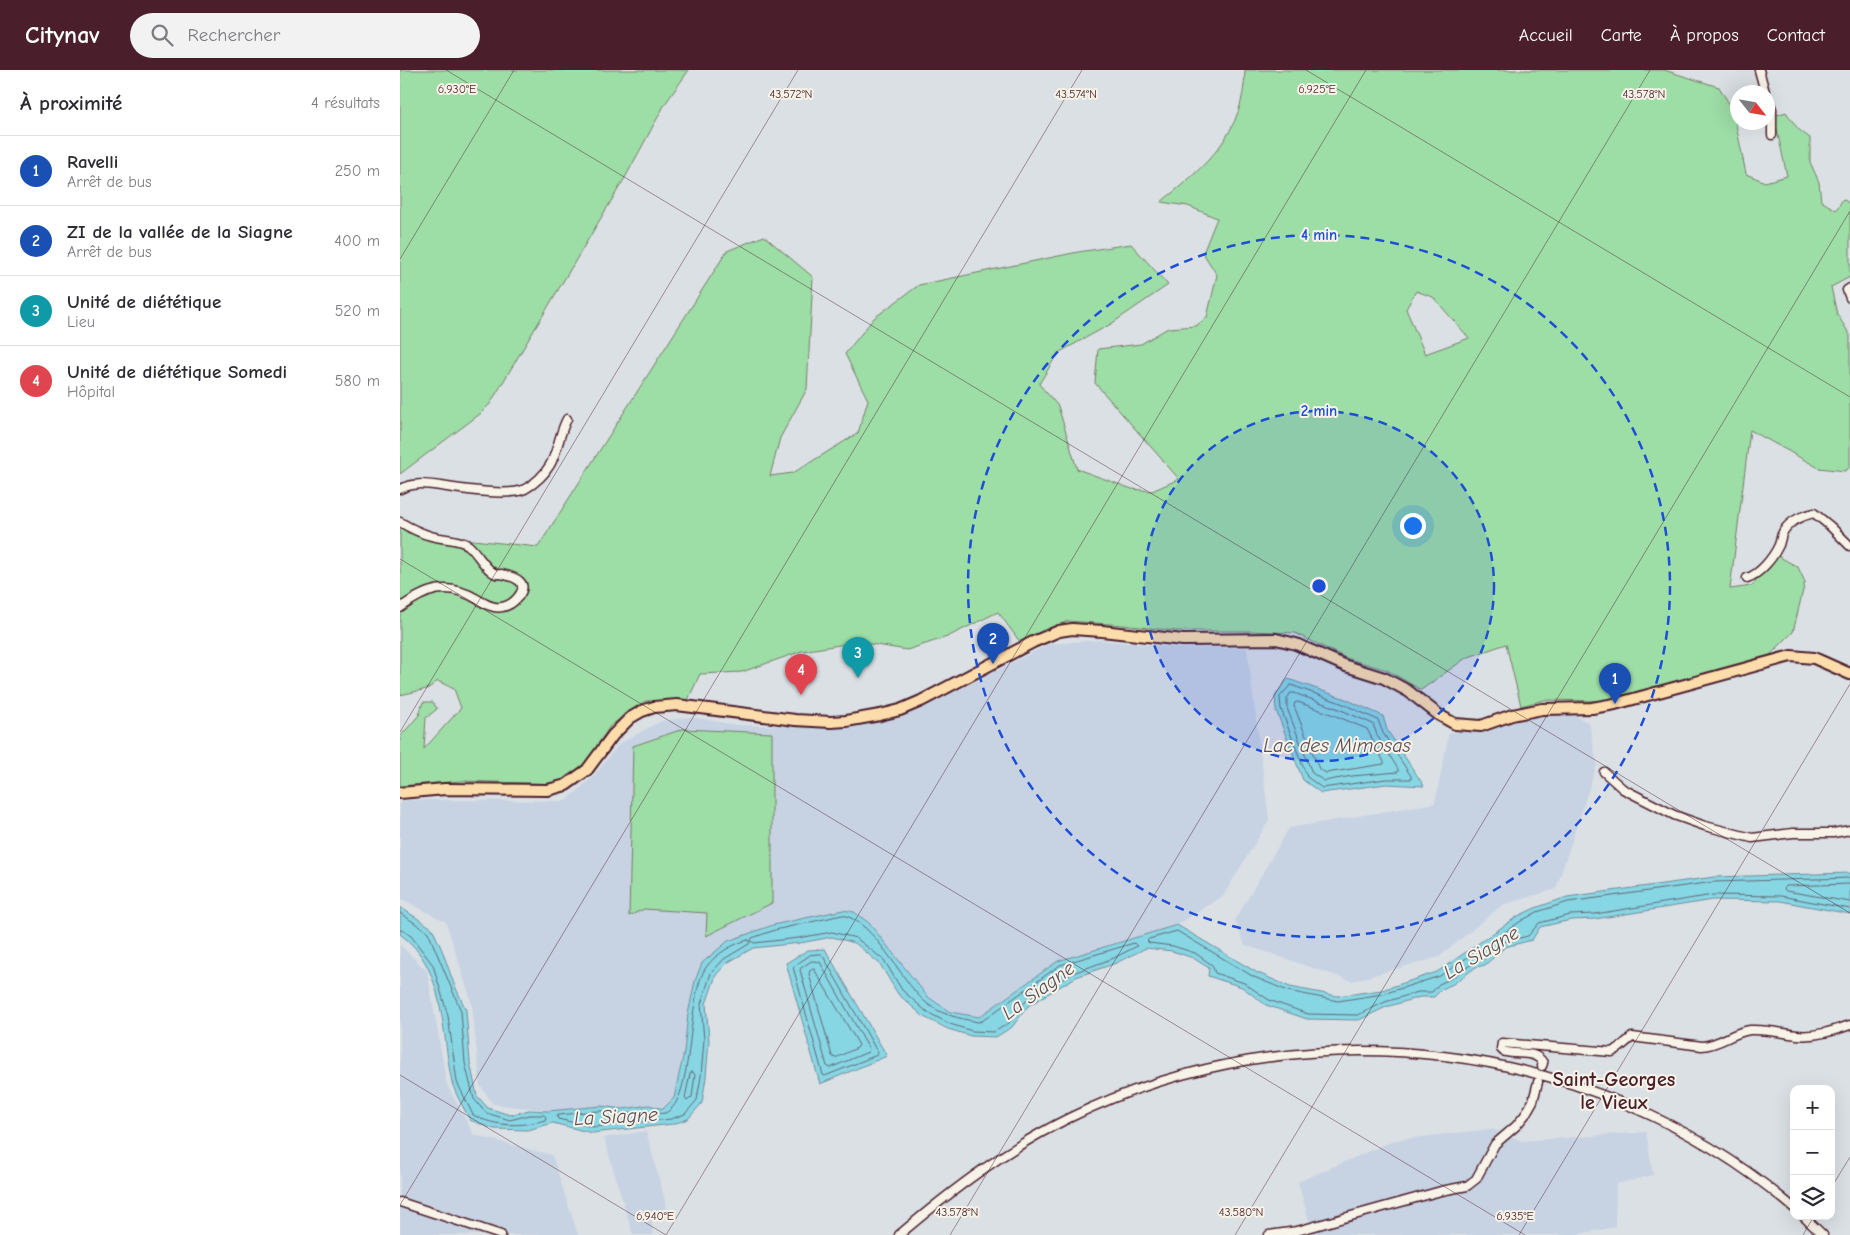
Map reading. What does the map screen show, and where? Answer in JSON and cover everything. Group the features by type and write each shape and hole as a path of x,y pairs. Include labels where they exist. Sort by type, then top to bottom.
{"main road":[{"path":"400,793 445,789 559,789 575,780 587,770 613,735 630,718 654,707 694,706 796,720 831,722 886,714 921,702 1033,642 1059,631 1072,629 1183,640 1276,640 1296,644 1346,666 1384,678 1408,691 1439,715 1455,724 1481,726 1512,715 1542,709 1592,708 1615,704 1791,656 1814,658 1850,674"}],"street":[{"path":"1758,70 1763,85"},
{"path":"1772,130 1772,135"},
{"path":"1850,288 1847,290 1850,298"},
{"path":"400,489 407,485 422,483 477,490 515,492 524,489 538,479 550,466 561,430 567,419"},
{"path":"1747,578 1756,575 1778,546 1782,533 1790,523 1803,515 1814,513 1850,546"},
{"path":"400,522 433,536 459,541 469,546 493,573 516,579 523,587 522,592 513,602 501,608 488,605 473,596 457,590 442,589 427,591 400,608"},
{"path":"1604,772 1623,789 1674,815 1705,826 1752,838 1793,833 1850,830"},
{"path":"1542,1066 1543,1063 1539,1057 1532,1054 1503,1051 1501,1049 1502,1043 1612,1052 1632,1037 1702,1046 1710,1045 1751,1030 1810,1035 1833,1031 1850,1025"},
{"path":"899,1235 940,1200 999,1157 1069,1118 1104,1102 1171,1078 1205,1069 1272,1056 1335,1051 1400,1052 1455,1057 1533,1072 1575,1085 1631,1106 1688,1136 1751,1175 1790,1205"},
{"path":"1269,1235 1297,1231 1441,1191 1468,1186 1476,1179 1495,1144 1516,1126 1525,1115 1533,1101 1538,1082"},
{"path":"400,1202 501,1235"},
{"path":"1806,1220 1823,1235"}],"shaded area":[{"path":"1099,640 1178,648 1247,648 1269,820 1223,896 1177,925 1058,961 979,1017 950,1012 928,997 869,923 728,941 684,1052 674,1098 653,1123 493,1104 480,1085 472,1004 446,922 400,898 400,802 410,800 566,801 593,777 619,744 661,721 691,717 735,725 826,727 875,722 921,709 1049,644"},
{"path":"1568,712 1589,723 1597,764 1556,889 1502,905 1439,957 1352,981 1245,945 1235,920 1289,828 1435,803 1449,733"},
{"path":"400,945 427,971 447,1085 474,1135 552,1155 578,1235 400,1235"},
{"path":"1492,1129 1522,1141 1646,1132 1653,1175 1616,1184 1615,1227 1574,1235 1313,1235 1298,1182 1395,1140"},
{"path":"646,1131 667,1208 650,1212 653,1235 633,1235 604,1138"}],"green space":[{"path":"400,70 689,70 665,104 626,176 490,404 480,414 400,474"},
{"path":"1245,70 1664,70 1719,87 1730,105 1730,130 1737,130 1746,174 1765,182 1787,176 1775,121 1775,116 1786,112 1798,129 1810,138 1810,162 1819,182 1821,201 1836,210 1843,199 1850,204 1850,277 1831,287 1837,314 1850,335 1850,467 1845,471 1819,468 1750,430 1730,589 1752,586 1774,554 1798,567 1805,582 1793,632 1768,657 1601,701 1544,700 1521,706 1506,644 1466,658 1421,690 1387,670 1346,658 1295,633 1177,631 1068,621 1020,642 998,612 947,637 907,650 858,642 802,651 742,672 700,674 688,700 645,701 610,726 583,767 557,784 461,781 400,786 400,737 419,715 423,702 433,702 437,709 426,718 424,749 461,708 454,689 438,681 427,689 400,695 400,525 408,533 538,547 727,251 764,236 813,277 807,389 780,438 770,476 793,473 858,433 868,400 845,354 874,318 919,285 1078,252 1131,244 1168,285 1111,324 1058,353 1039,384 1058,406 1077,469 1132,489 1152,491 1179,479 1095,383 1098,349 1141,344 1168,328 1196,326 1207,317 1217,275 1203,253 1217,218 1188,206 1161,202 1208,161 1230,130 1238,112 1243,93","holes":["1416,291 1433,297 1469,338 1425,354 1406,309"]},
{"path":"683,729 772,733 772,903 706,936 707,913 644,909 629,916 633,746"}],"water":[{"name":"Lac des Mimosas","path":"1288,679 1343,698 1383,716 1387,730 1424,786 1386,784 1321,793 1303,780 1276,710 1275,696"},
{"name":"La Siagne","path":"1850,873 1850,914 1780,901 1713,900 1595,919 1571,920 1540,927 1532,940 1505,947 1485,965 1476,967 1453,984 1442,989 1434,997 1420,997 1386,1007 1359,1020 1307,1019 1266,1005 1242,987 1208,976 1209,968 1193,958 1172,951 1146,948 1116,963 1076,977 1028,1006 1012,1027 996,1037 971,1036 948,1029 924,1017 898,994 880,964 855,943 832,937 800,943 753,948 727,963 716,975 706,1004 709,1040 702,1103 688,1119 673,1124 592,1133 553,1123 528,1130 494,1129 470,1120 452,1082 443,1022 434,982 426,964 415,948 400,934 400,907 432,928 466,1010 470,1062 477,1096 488,1108 510,1115 529,1110 548,1111 601,1106 623,1109 649,1105 663,1109 674,1098 684,1052 688,1014 695,981 702,963 728,941 773,925 843,910 854,912 869,923 928,997 950,1012 979,1017 1058,961 1177,925 1256,972 1290,987 1337,996 1382,990 1437,972 1518,916 1567,897 1714,877"},
{"path":"825,949 887,1056 820,1084 786,963 808,950"}],"place":[{"name":"ZI de la vallée de la Siagne","path":"993,664"},
{"name":"Unité de diététique","path":"858,678"},
{"name":"Unité de diététique Somedi","path":"801,695"},
{"name":"Ravelli","path":"1615,704"}],"district":[{"name":"Saint-Georges le Vieux","path":"1614,1090"}]}
